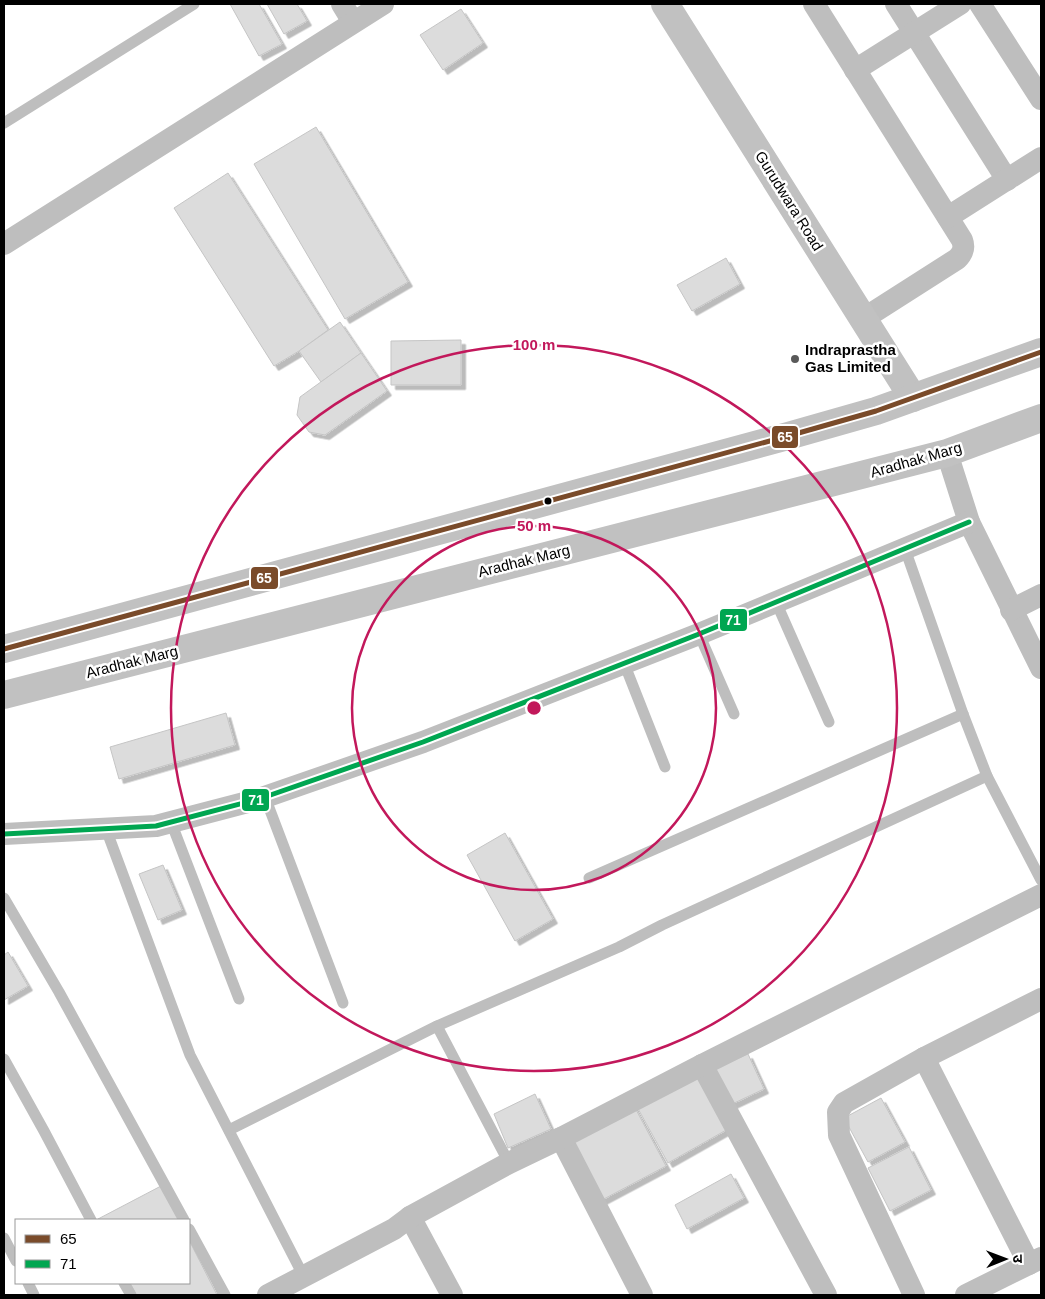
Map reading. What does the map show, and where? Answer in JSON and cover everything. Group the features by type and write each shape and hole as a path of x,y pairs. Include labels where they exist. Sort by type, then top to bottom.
{"main road":[{"name":"Gurudwara Road","path":"665,4 913,398"},
{"path":"4,649 876,411 1041,352"},
{"name":"Aradhak Marg","path":"4,695 947,453 1041,418"}],"street":[{"path":"4,244 348,13 383,4"},
{"path":"814,4 948,217 962,240 964,247 957,260 863,319"},
{"path":"896,4 1007,180"},
{"path":"855,70 960,4"},
{"path":"980,4 1041,99"},
{"path":"948,217 1041,158"},
{"path":"947,453 969,522 1041,668"},
{"path":"4,834 156,826 265,797 423,742 699,634 969,522"},
{"path":"1011,610 1041,595"},
{"path":"268,1295 394,1229 410,1217 509,1164 1041,895"},
{"path":"914,1295 839,1135 838,1112 844,1103 924,1058 1041,999"},
{"path":"924,1058 1035,1261 966,1295"},
{"path":"702,1065 826,1295"},
{"path":"561,1138 642,1295"},
{"path":"410,1217 452,1295"}],"lane":[{"path":"4,123 194,4"},
{"path":"905,549 963,714 987,776 1041,880"},
{"path":"776,602 829,722"},
{"path":"699,634 734,714"},
{"path":"624,663 665,767"},
{"path":"589,878 963,714"},
{"path":"229,1130 437,1026 619,947 662,925 987,776"},
{"path":"265,797 343,1003"},
{"path":"171,822 239,999"},
{"path":"106,829 190,1055 304,1277"},
{"path":"4,898 59,992 183,1219"},
{"path":"437,1026 509,1164"},
{"path":"4,1059 90,1219"},
{"path":"190,1231 225,1295"},
{"path":"4,1238 15,1259"},
{"path":"125,1284 131,1295"}],"building":[{"path":"230,4 259,4 282,44 259,56"},
{"path":"267,4 297,4 307,21 284,34"},
{"path":"461,9 483,43 443,70 420,35"},
{"path":"316,127 408,282 345,319 254,164"},
{"path":"228,173 328,330 274,366 174,208"},
{"path":"726,258 740,284 692,311 677,285"},
{"path":"340,322 361,353 321,382 299,351"},
{"path":"461,340 461,385 391,385 391,341"},
{"path":"361,353 387,391 325,435 309,432 297,415 300,397"},
{"path":"226,713 235,745 119,779 110,747"},
{"path":"505,833 553,919 515,941 467,855"},
{"path":"163,865 182,910 158,920 139,874"},
{"path":"8,952 28,986 4,1000 4,955"},
{"path":"748,1054 764,1089 730,1105 714,1069"},
{"path":"696,1072 728,1129 668,1163 636,1105"},
{"path":"535,1094 551,1129 508,1148 494,1114"},
{"path":"881,1098 905,1142 868,1162 844,1118"},
{"path":"633,1104 666,1166 602,1200 569,1139"},
{"path":"909,1147 931,1190 890,1211 868,1168"},
{"path":"731,1174 744,1198 687,1229 675,1205"},
{"path":"161,1186 178,1219 98,1219"},
{"path":"190,1242 217,1295 136,1295 130,1284 190,1284"}],"transit line":[{"name":"65","path":"4,649 876,411 1041,352"},
{"name":"71","path":"4,834 156,826 259,799 423,742 699,634 969,522"}],"place":[{"name":"Indraprastha Gas Limited","path":"795,359"}]}
